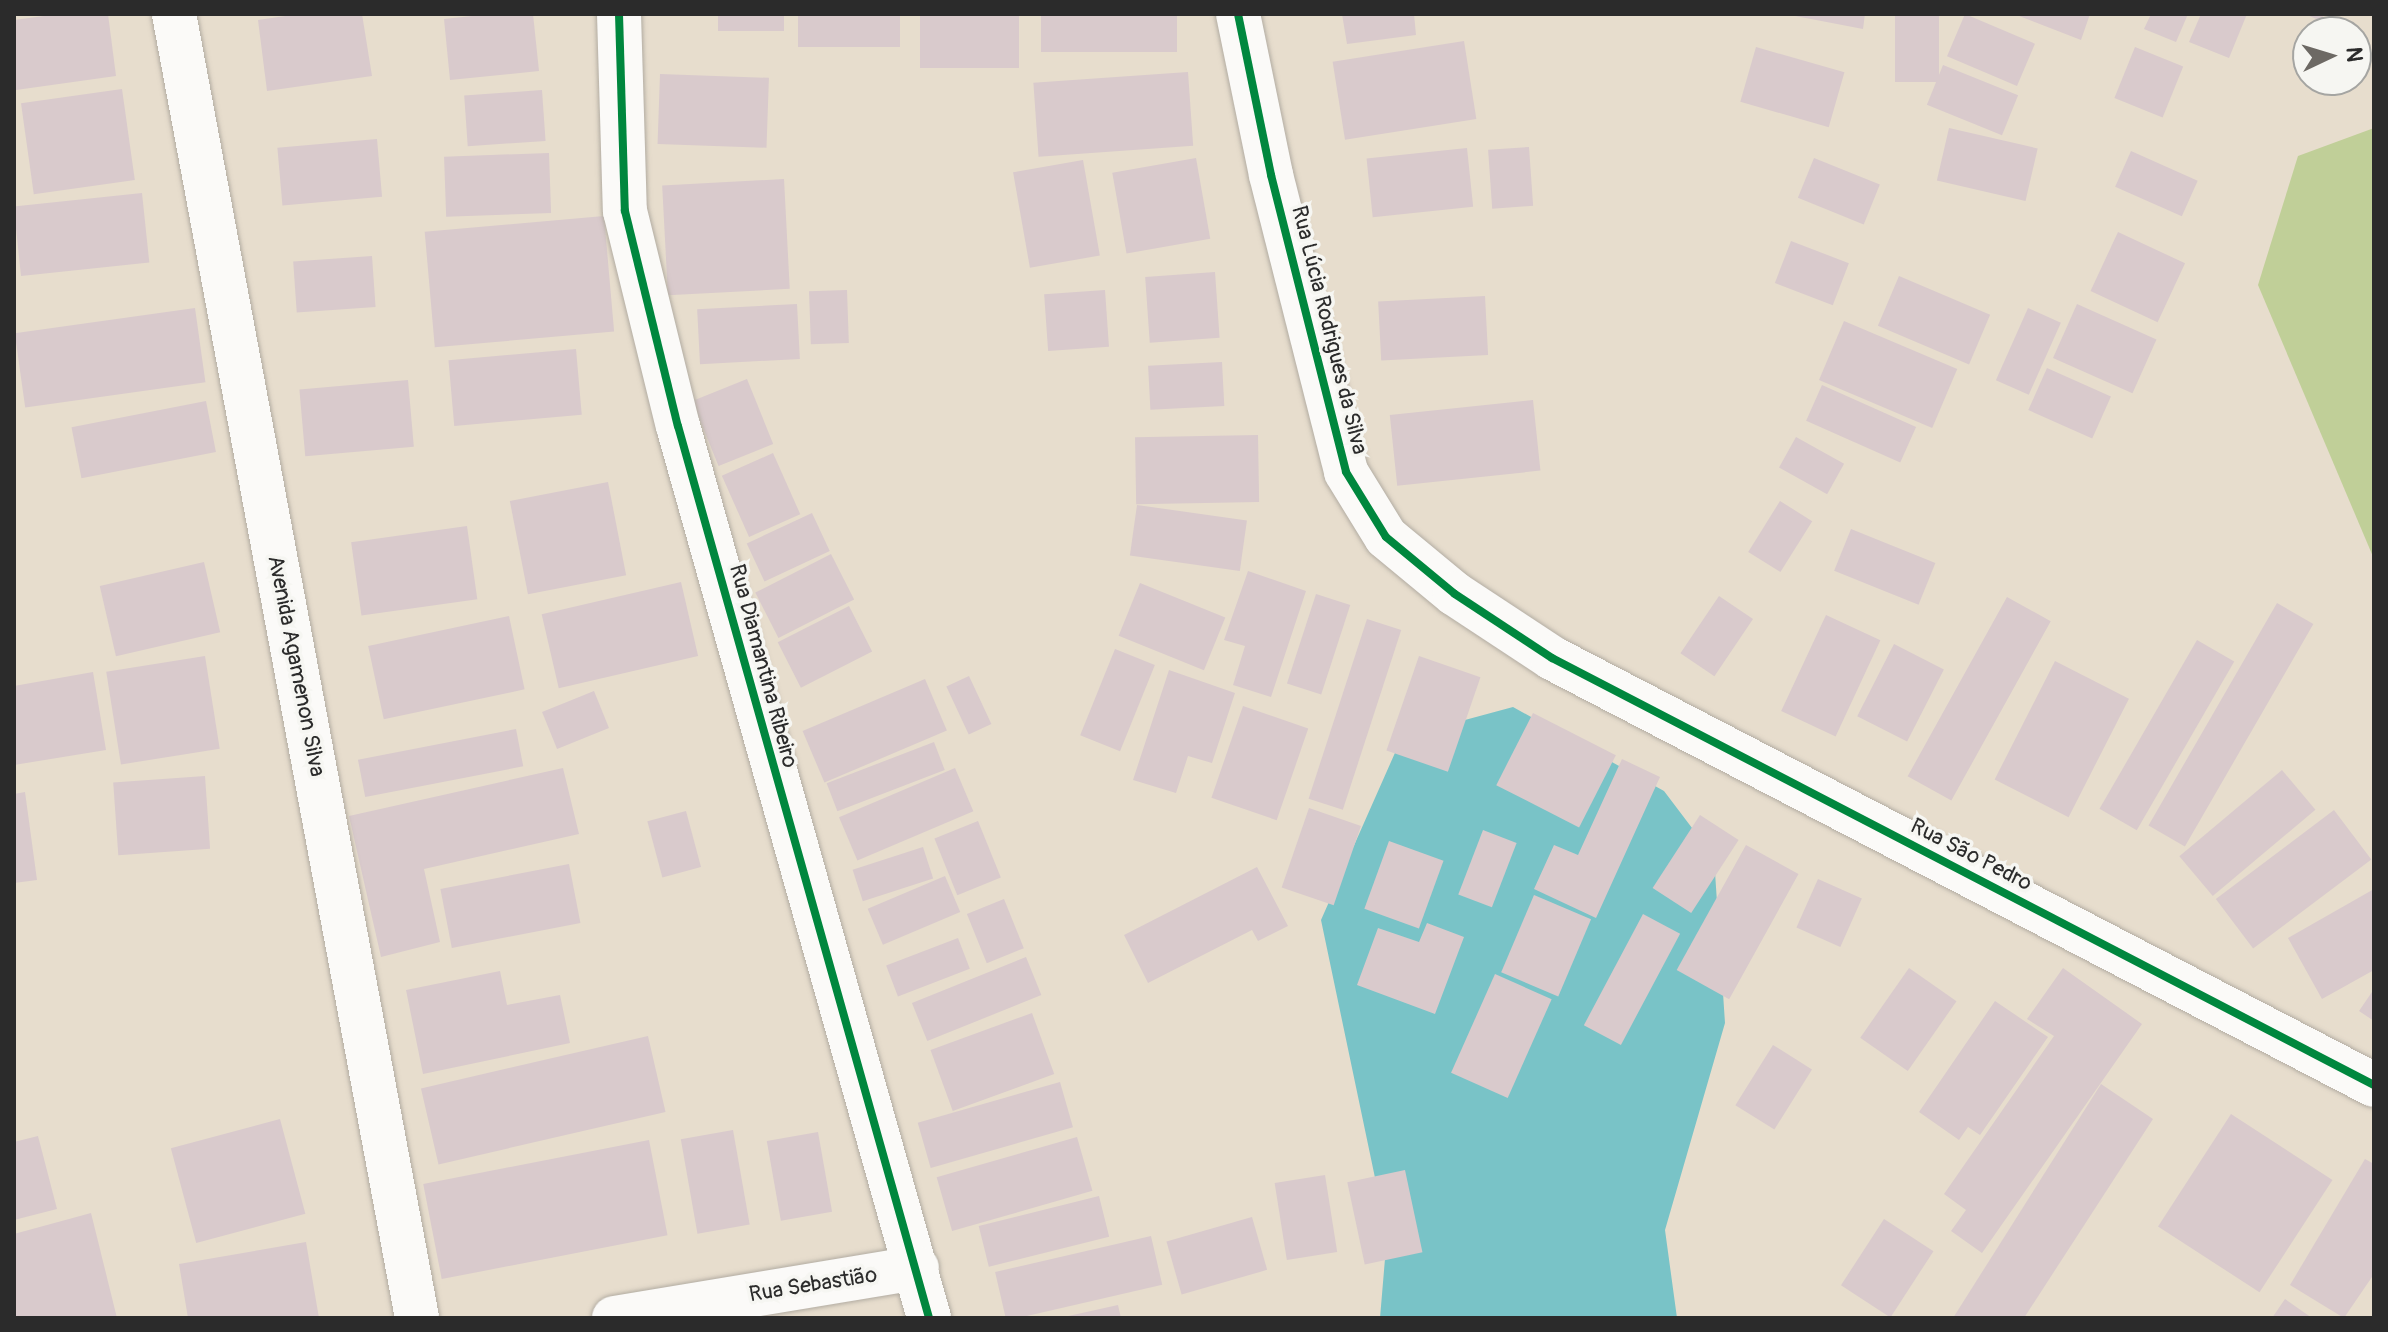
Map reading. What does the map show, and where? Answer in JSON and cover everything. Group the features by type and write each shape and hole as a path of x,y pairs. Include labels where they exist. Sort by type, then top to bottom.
{"street":[{"name":"Avenida Agamenon Silva","path":"174,14 417,1318"},
{"name":"Rua Diamantina Ribeiro","path":"619,14 629,226 678,426 929,1318"},
{"name":"Rua Lúcia Rodrigues da Silva","path":"1238,14 1271,175 1346,472 1386,537 1455,594 1552,658"},
{"name":"Rua São Pedro","path":"1552,658 2374,1085"},
{"name":"Rua Sebastião","path":"614,1318 917,1268"}],"green space":[{"path":"2374,128 2374,559 2258,285 2298,156"}],"water":[{"path":"1513,707 1664,791 1714,857 1725,1023 1665,1230 1677,1318 1380,1318 1387,1235 1321,920 1402,737"}],"building":[{"path":"59,14 108,14 116,76 16,90 14,20"},
{"path":"299,14 362,14 372,76 267,91 258,20"},
{"path":"533,14 539,71 450,80 444,19"},
{"path":"718,14 784,14 784,31 718,31"},
{"path":"798,14 900,14 900,47 798,47"},
{"path":"920,14 1019,14 1019,68 920,68"},
{"path":"1041,14 1177,14 1177,52 1041,52"},
{"path":"1342,14 1414,14 1416,35 1347,44"},
{"path":"1785,14 1865,14 1863,29"},
{"path":"1895,14 1939,14 1939,82 1895,82"},
{"path":"1965,14 2035,44 2017,86 1947,56"},
{"path":"2014,14 2090,14 2081,40"},
{"path":"2151,14 2188,14 2176,42 2144,29"},
{"path":"2201,14 2247,14 2229,58 2189,42"},
{"path":"1464,41 1476,119 1345,140 1333,62"},
{"path":"1756,47 1844,72 1829,127 1740,102"},
{"path":"2135,47 2183,66 2163,117 2114,98"},
{"path":"1943,65 2018,95 2002,135 1927,105"},
{"path":"1188,72 1193,146 1039,157 1033,83"},
{"path":"660,74 769,78 766,148 658,144"},
{"path":"122,89 135,180 34,194 21,103"},
{"path":"542,90 546,141 468,146 464,95"},
{"path":"1949,128 2038,148 2026,201 1937,181"},
{"path":"377,139 382,197 282,205 277,148"},
{"path":"1529,147 1533,206 1492,209 1488,150"},
{"path":"1467,148 1473,207 1373,217 1367,159"},
{"path":"2131,151 2198,181 2182,216 2115,187"},
{"path":"549,153 551,213 446,217 444,157"},
{"path":"1196,158 1210,239 1127,254 1112,173"},
{"path":"1814,158 1880,185 1864,224 1798,198"},
{"path":"1083,160 1100,256 1030,268 1013,172"},
{"path":"784,179 790,289 668,295 662,185"},
{"path":"142,193 149,263 21,276 14,206"},
{"path":"604,216 614,332 435,347 425,232"},
{"path":"2118,232 2185,263 2158,322 2091,291"},
{"path":"1791,241 1849,263 1833,305 1775,283"},
{"path":"372,256 376,307 297,312 293,262"},
{"path":"1215,272 1220,338 1150,343 1145,277"},
{"path":"1899,276 1990,315 1969,364 1878,326"},
{"path":"847,290 849,343 811,344 809,291"},
{"path":"1105,290 1109,347 1048,351 1044,294"},
{"path":"1485,296 1488,355 1381,361 1378,302"},
{"path":"797,304 800,359 700,364 697,309"},
{"path":"2077,304 2156,339 2132,393 2053,358"},
{"path":"195,308 205,382 25,408 15,333"},
{"path":"2028,308 2061,323 2029,395 1996,380"},
{"path":"1844,321 1957,369 1932,428 1819,380"},
{"path":"576,349 582,415 454,426 448,360"},
{"path":"1222,362 1224,406 1150,410 1148,366"},
{"path":"2047,368 2111,396 2092,438 2028,410"},
{"path":"747,379 773,444 719,466 692,401"},
{"path":"408,380 414,447 305,456 299,389"},
{"path":"1822,385 1916,427 1900,463 1806,421"},
{"path":"1533,400 1540,471 1397,486 1390,415"},
{"path":"206,401 216,452 81,478 72,427"},
{"path":"1258,435 1259,502 1136,504 1135,437"},
{"path":"1796,437 1844,464 1827,494 1779,468"},
{"path":"773,453 800,514 749,537 722,476"},
{"path":"608,482 626,575 528,594 510,501"},
{"path":"1780,501 1812,521 1780,572 1748,552"},
{"path":"1137,505 1247,520 1240,571 1130,556"},
{"path":"812,513 830,551 764,581 747,543"},
{"path":"467,526 477,599 361,616 351,542"},
{"path":"1851,529 1935,563 1919,605 1834,571"},
{"path":"831,554 854,599 778,638 755,593"},
{"path":"204,562 220,632 116,656 100,586"},
{"path":"1248,571 1306,591 1271,697 1233,685 1245,646 1224,640"},
{"path":"681,582 698,656 559,688 542,614"},
{"path":"1140,583 1225,617 1204,670 1119,636"},
{"path":"1316,594 1350,605 1321,695 1287,683"},
{"path":"1719,596 1753,619 1714,676 1680,653"},
{"path":"2007,597 2051,621 1951,801 1908,776"},
{"path":"2277,603 2313,624 2185,847 2148,826"},
{"path":"849,606 872,651 801,688 778,642"},
{"path":"1826,615 1880,640 1836,736 1781,711"},
{"path":"509,616 525,689 384,719 368,646"},
{"path":"1367,619 1401,630 1343,810 1309,799"},
{"path":"2197,640 2234,661 2137,830 2100,809"},
{"path":"1894,644 1944,669 1907,742 1857,716"},
{"path":"1115,649 1155,665 1120,751 1080,735"},
{"path":"205,656 220,749 121,764 106,672"},
{"path":"1419,656 1480,677 1448,772 1386,751"},
{"path":"2055,661 2129,699 2069,817 1995,780"},
{"path":"1169,670 1235,693 1212,763 1188,756 1176,793 1133,780"},
{"path":"93,672 106,750 14,765 14,686"},
{"path":"969,676 991,724 969,735 946,687"},
{"path":"925,679 947,731 824,783 803,731"},
{"path":"594,691 609,728 557,749 542,712"},
{"path":"1243,706 1308,728 1277,820 1211,798"},
{"path":"1533,713 1616,755 1579,827 1496,785"},
{"path":"516,729 523,766 365,797 358,760"},
{"path":"934,742 945,770 837,811 827,783"},
{"path":"1622,759 1660,777 1596,918 1534,889 1554,845 1578,855"},
{"path":"563,768 579,834 424,869 440,942 381,957 349,816"},
{"path":"955,768 973,811 857,860 839,817"},
{"path":"2282,770 2315,810 2213,896 2179,856"},
{"path":"205,776 210,849 118,855 113,782"},
{"path":"25,792 37,880 14,883 14,794"},
{"path":"1309,808 1361,826 1334,905 1282,887"},
{"path":"2334,810 2371,860 2253,949 2216,899"},
{"path":"686,811 701,867 662,877 647,821"},
{"path":"1700,815 1739,840 1691,913 1653,888"},
{"path":"978,821 1001,878 957,895 934,839"},
{"path":"1483,830 1517,843 1492,907 1458,894"},
{"path":"1389,841 1444,861 1419,928 1364,909"},
{"path":"1746,845 1798,874 1729,999 1677,970"},
{"path":"923,847 933,878 863,901 853,870"},
{"path":"569,864 580,923 452,948 440,889"},
{"path":"1257,867 1288,926 1258,941 1252,930 1148,983 1124,935"},
{"path":"945,876 960,912 883,945 868,909"},
{"path":"1818,879 1862,899 1840,947 1796,927"},
{"path":"2374,889 2374,970 2322,999 2288,938"},
{"path":"1534,895 1591,919 1558,997 1501,972"},
{"path":"1004,899 1024,948 987,963 967,914"},
{"path":"1643,914 1680,934 1621,1045 1584,1025"},
{"path":"1427,923 1464,937 1435,1014 1357,985 1378,928 1419,942"},
{"path":"958,938 970,969 898,996 886,966"},
{"path":"1026,957 1041,995 927,1041 912,1003"},
{"path":"1909,968 1957,1001 1908,1071 1860,1038"},
{"path":"2063,968 2142,1024 1982,1253 1951,1231 1966,1210 1944,1194 2054,1036 2027,1019"},
{"path":"500,971 507,1005 560,995 570,1043 423,1074 406,990"},
{"path":"1495,974 1552,999 1508,1098 1451,1073"},
{"path":"2374,989 2374,1021 2359,1011"},
{"path":"1995,1001 2048,1037 1980,1135 1968,1127 1959,1140 1919,1112"},
{"path":"1032,1013 1054,1074 953,1111 931,1050"},
{"path":"648,1036 666,1112 439,1164 421,1088"},
{"path":"1773,1045 1812,1069 1774,1130 1735,1105"},
{"path":"1060,1082 1073,1127 931,1168 918,1123"},
{"path":"2101,1084 2153,1119 2024,1318 1953,1318"},
{"path":"2231,1114 2332,1180 2259,1292 2158,1226"},
{"path":"280,1119 305,1214 196,1243 171,1148"},
{"path":"733,1130 750,1225 697,1234 681,1139"},
{"path":"818,1132 832,1212 781,1221 767,1141"},
{"path":"38,1136 57,1209 14,1220 14,1142"},
{"path":"1077,1137 1092,1191 952,1231 937,1177"},
{"path":"649,1140 668,1235 442,1279 423,1184"},
{"path":"2365,1159 2374,1164 2374,1274 2344,1318 2290,1285"},
{"path":"1405,1170 1422,1252 1365,1264 1347,1182"},
{"path":"1325,1175 1337,1252 1287,1260 1275,1183"},
{"path":"1099,1196 1109,1237 989,1267 979,1226"},
{"path":"91,1213 117,1318 14,1318 14,1234"},
{"path":"1252,1217 1267,1270 1182,1294 1166,1242"},
{"path":"1884,1219 1933,1251 1890,1317 1841,1285"},
{"path":"1151,1236 1162,1285 1018,1318 1006,1318 995,1272"},
{"path":"306,1242 319,1318 188,1318 179,1264"},
{"path":"2285,1299 2312,1318 2272,1318"},
{"path":"1118,1305 1121,1318 1064,1317"}],"cycle path":[{"path":"619,14 625,211 678,426 929,1318"},
{"path":"1238,14 1271,175 1346,472 1386,537 1455,594 1552,658 2374,1085"}]}
